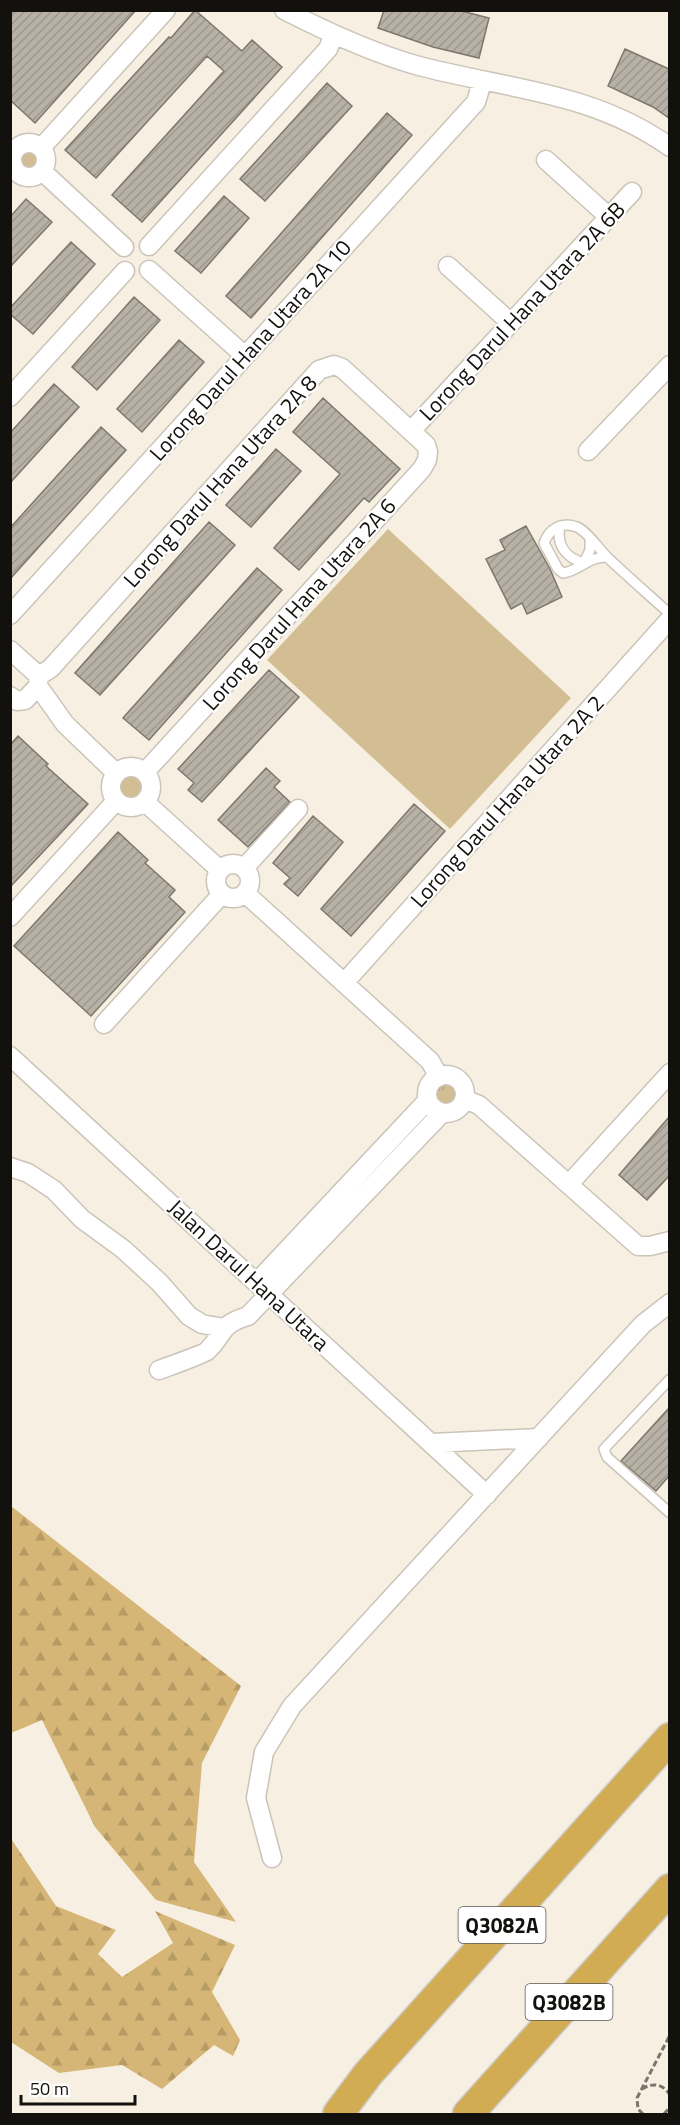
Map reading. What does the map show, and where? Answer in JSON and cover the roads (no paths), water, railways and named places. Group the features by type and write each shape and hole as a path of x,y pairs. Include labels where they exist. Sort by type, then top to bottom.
{"highway":[{"name":"Q3082A","path":"338,2115 368,2074 669,1738"},
{"name":"Q3082B","path":"468,2115 669,1889"}],"street":[{"path":"41,148 166,10"},
{"path":"284,10 333,36 416,65 562,97 600,109 631,123 669,147"},
{"path":"149,246 328,48 333,36"},
{"name":"Lorong Darul Hana Utara 2A 10","path":"10,615 476,102 482,81"},
{"path":"32,143 41,148 46,159 42,171 29,177 14,177 14,146 32,143"},
{"path":"546,160 609,216"},
{"path":"42,171 124,247"},
{"name":"Lorong Darul Hana Utara 2A 6B","path":"411,431 632,192"},
{"path":"134,242 149,246 153,257 149,270 138,275 125,271 120,258 124,247 134,242"},
{"path":"448,266 511,323"},
{"path":"149,270 245,356"},
{"path":"10,397 125,271"},
{"name":"Lorong Darul Hana Utara 2A 8","path":"16,703 51,668 319,370 334,365 342,368 411,431"},
{"path":"588,451 669,365"},
{"name":"Lorong Darul Hana Utara 2A 6","path":"145,772 422,469 427,460 426,444 411,431"},
{"name":"Lorong Darul Hana Utara 2A 2","path":"344,982 669,619"},
{"path":"10,650 38,681 65,724 116,773"},
{"path":"16,703 65,724"},
{"path":"128,767 135,767 145,772 151,787 145,802 129,808 116,801 110,785 116,773 128,767"},
{"path":"10,917 116,801"},
{"path":"145,802 220,870"},
{"path":"244,868 298,809"},
{"path":"234,864 244,868 249,878 245,893 235,898 222,894 216,881 220,870 234,864"},
{"path":"245,893 430,1060 439,1077"},
{"path":"104,1024 222,894"},
{"name":"Jalan Darul Hana Utara","path":"10,1056 487,1495"},
{"path":"569,1184 669,1073"},
{"path":"264,1288 442,1113 455,1111 464,1099 464,1090 459,1080 448,1075 439,1077 428,1087 428,1100 431,1106 442,1113"},
{"path":"464,1099 479,1105 638,1246 650,1246 669,1240"},
{"path":"159,1370 206,1353 224,1328 234,1320 248,1316 264,1288 428,1100"},
{"path":"10,1167 28,1173 54,1190 82,1219 123,1249 159,1281 189,1316 202,1324 224,1328"},
{"path":"272,1858 256,1797 264,1752 292,1706 643,1324 669,1303"},
{"path":"432,1443 539,1438"}],"lane":[{"path":"607,557 596,557 563,573 558,569 544,543 547,534 560,526 569,525 580,529 669,614"},
{"path":"560,526 558,538 567,555 584,563"},
{"path":"584,563 590,550 590,539"},
{"path":"669,1379 604,1449 607,1457 669,1513"}]}
